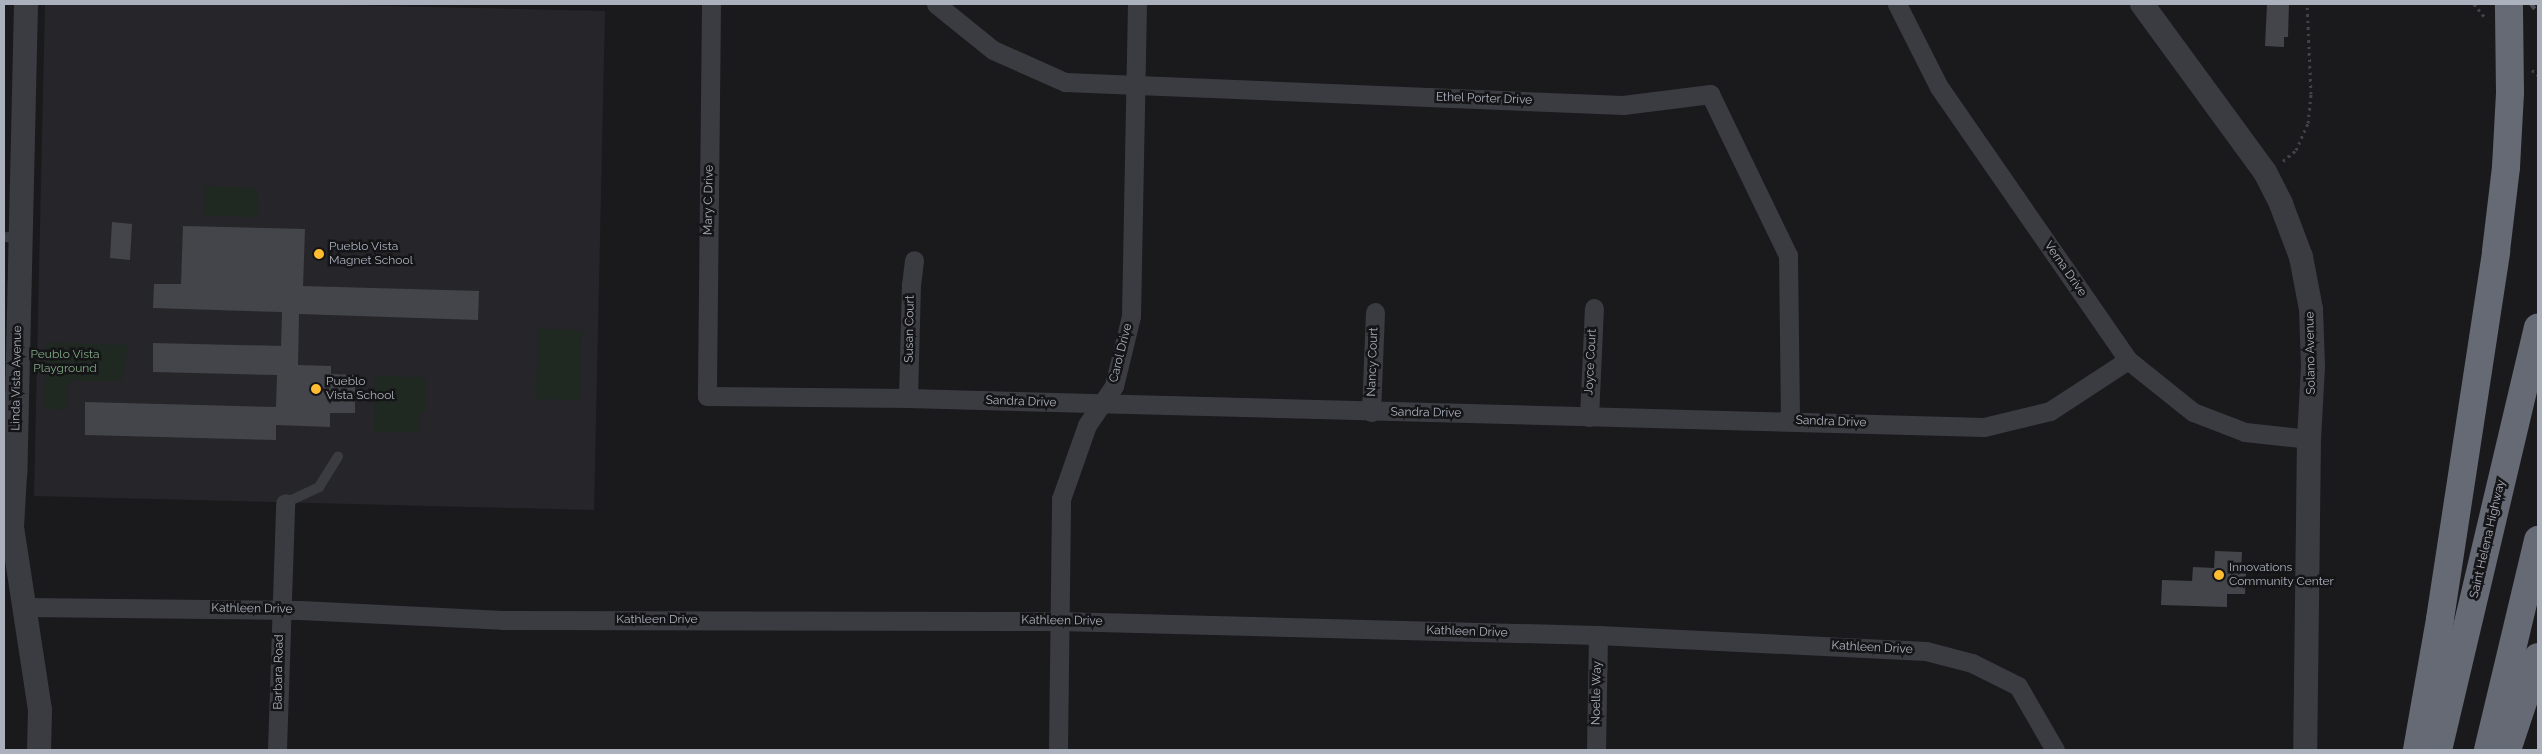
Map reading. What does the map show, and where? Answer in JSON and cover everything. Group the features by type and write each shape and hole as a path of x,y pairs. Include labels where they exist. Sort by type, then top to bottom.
{"highway":[{"path":"2416,750 2440,619 2496,251 2506,167 2510,92 2509,4"},
{"name":"Saint Helena Highway","path":"2438,750 2538,328"},
{"path":"2488,750 2538,540"},
{"path":"2507,750 2538,657"}],"street":[{"name":"Linda Vista Avenue","path":"26,4 12,237 8,527 25,607 40,710 39,750"},
{"name":"Mary C Drive","path":"707,396 711,4"},
{"name":"Ethel Porter Drive","path":"936,4 993,50 1065,82 1623,105 1710,94 1788,255 1790,420"},
{"name":"Carol Drive","path":"1058,750 1062,499 1087,425 1114,386 1131,316 1137,4"},
{"name":"Verna Drive","path":"1898,4 1939,87 2128,360 2193,412 2245,432 2309,439"},
{"name":"Solano Avenue","path":"2142,4 2265,172 2281,204 2301,256 2311,310 2314,366 2309,439 2305,750"},
{"name":"Susan Court","path":"908,398 911,285 914,260"},
{"name":"Joyce Court","path":"1588,417 1594,308"},
{"name":"Nancy Court","path":"1371,412 1375,312"},
{"name":"Sandra Drive","path":"707,396 908,398 1102,405 1790,420 1984,427 2050,411 2128,360"},
{"name":"Barbara Road","path":"277,750 285,503"},
{"name":"Kathleen Drive","path":"25,607 281,610 502,620 1059,621 1598,635 1926,651 1972,663 2018,686 2054,750"},
{"name":"Noelle Way","path":"1596,750 1598,635"}],"lane":[{"path":"285,503 320,487 338,456"}],"path":[{"path":"2265,172 2296,150 2308,123 2311,94 2307,4"}],"shaded area":[{"name":"Pueblo Vista Magnet School","path":"45,4 295,4 605,11 594,510 34,496"}],"green space":[{"path":"205,186 258,188 257,217 204,216"},
{"path":"538,329 582,330 580,400 536,399"},
{"name":"Peublo Vista Playground","path":"46,342 128,345 122,381 68,381 67,410 44,409"},
{"path":"375,375 426,378 426,412 420,412 419,432 374,432"}],"building":[{"path":"2267,4 2289,4 2288,37 2284,37 2284,47 2265,46"},
{"path":"112,222 132,224 130,260 110,258"},
{"path":"183,226 305,229 303,286 479,291 478,320 299,314 298,365 331,366 331,374 355,375 355,413 330,413 330,427 276,425 276,440 85,435 85,402 276,407 277,375 153,372 153,343 281,346 282,312 153,308 154,284 181,284"},
{"name":"Innovations Community Center","path":"2215,551 2242,552 2241,571 2246,571 2245,594 2227,594 2227,607 2161,605 2162,580 2192,581 2193,567 2214,568"}],"railway":[{"path":"2531,4 2538,13"}],"place":[{"name":"Pueblo Vista Magnet School","path":"319,254"},
{"name":"Pueblo Vista School","path":"316,389"},
{"name":"Innovations Community Center","path":"2219,575"}]}
